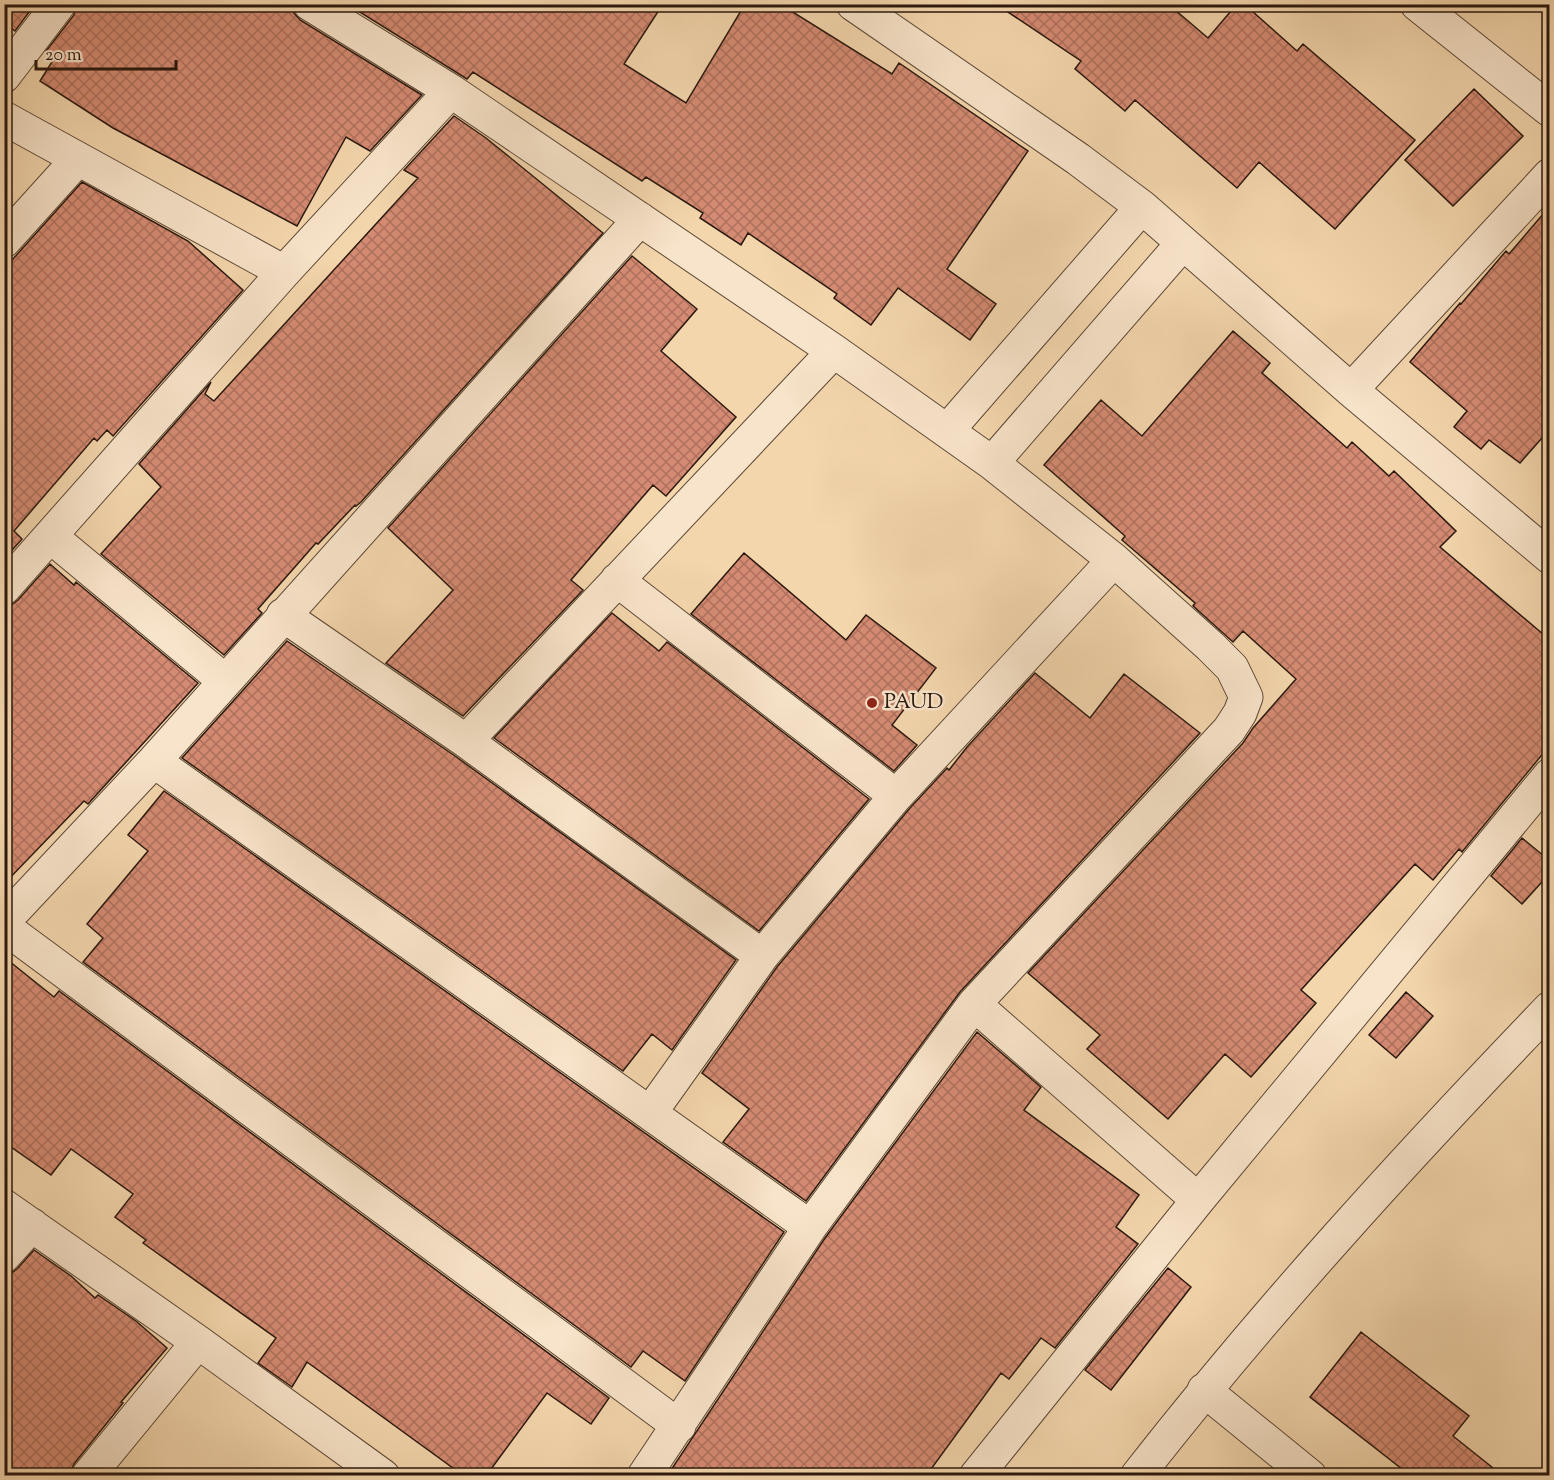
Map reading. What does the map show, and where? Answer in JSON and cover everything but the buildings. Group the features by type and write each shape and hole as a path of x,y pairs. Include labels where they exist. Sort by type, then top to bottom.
{"street":[{"path":"4,76 58,4"},
{"path":"310,4 451,91 834,351 992,463 1114,560 1210,646 1232,668 1246,697 1240,713 1229,730 974,1004 810,1227 644,1476"},
{"path":"853,4 1060,146 1142,207 1351,390 1550,557"},
{"path":"1417,4 1550,111"},
{"path":"4,588 284,272 451,91"},
{"path":"4,118 284,272"},
{"path":"4,241 78,159"},
{"path":"1351,390 1550,175"},
{"path":"947,431 1142,207"},
{"path":"4,921 154,761 640,219"},
{"path":"992,463 1183,243"},
{"path":"465,741 834,351"},
{"path":"50,536 225,681"},
{"path":"650,1113 762,956 896,796 1114,560"},
{"path":"617,580 896,796"},
{"path":"283,615 465,741 762,956"},
{"path":"154,761 810,1227"},
{"path":"976,1476 1198,1200 1550,775"},
{"path":"4,927 679,1426"},
{"path":"974,1004 1198,1200"},
{"path":"1137,1476 1204,1390 1431,1131 1550,1008"},
{"path":"4,1206 383,1476"},
{"path":"4,1256 32,1226"},
{"path":"88,1476 198,1342"},
{"path":"1204,1390 1310,1476"}],"place":[{"name":"PAUD","path":"872,703"}]}
